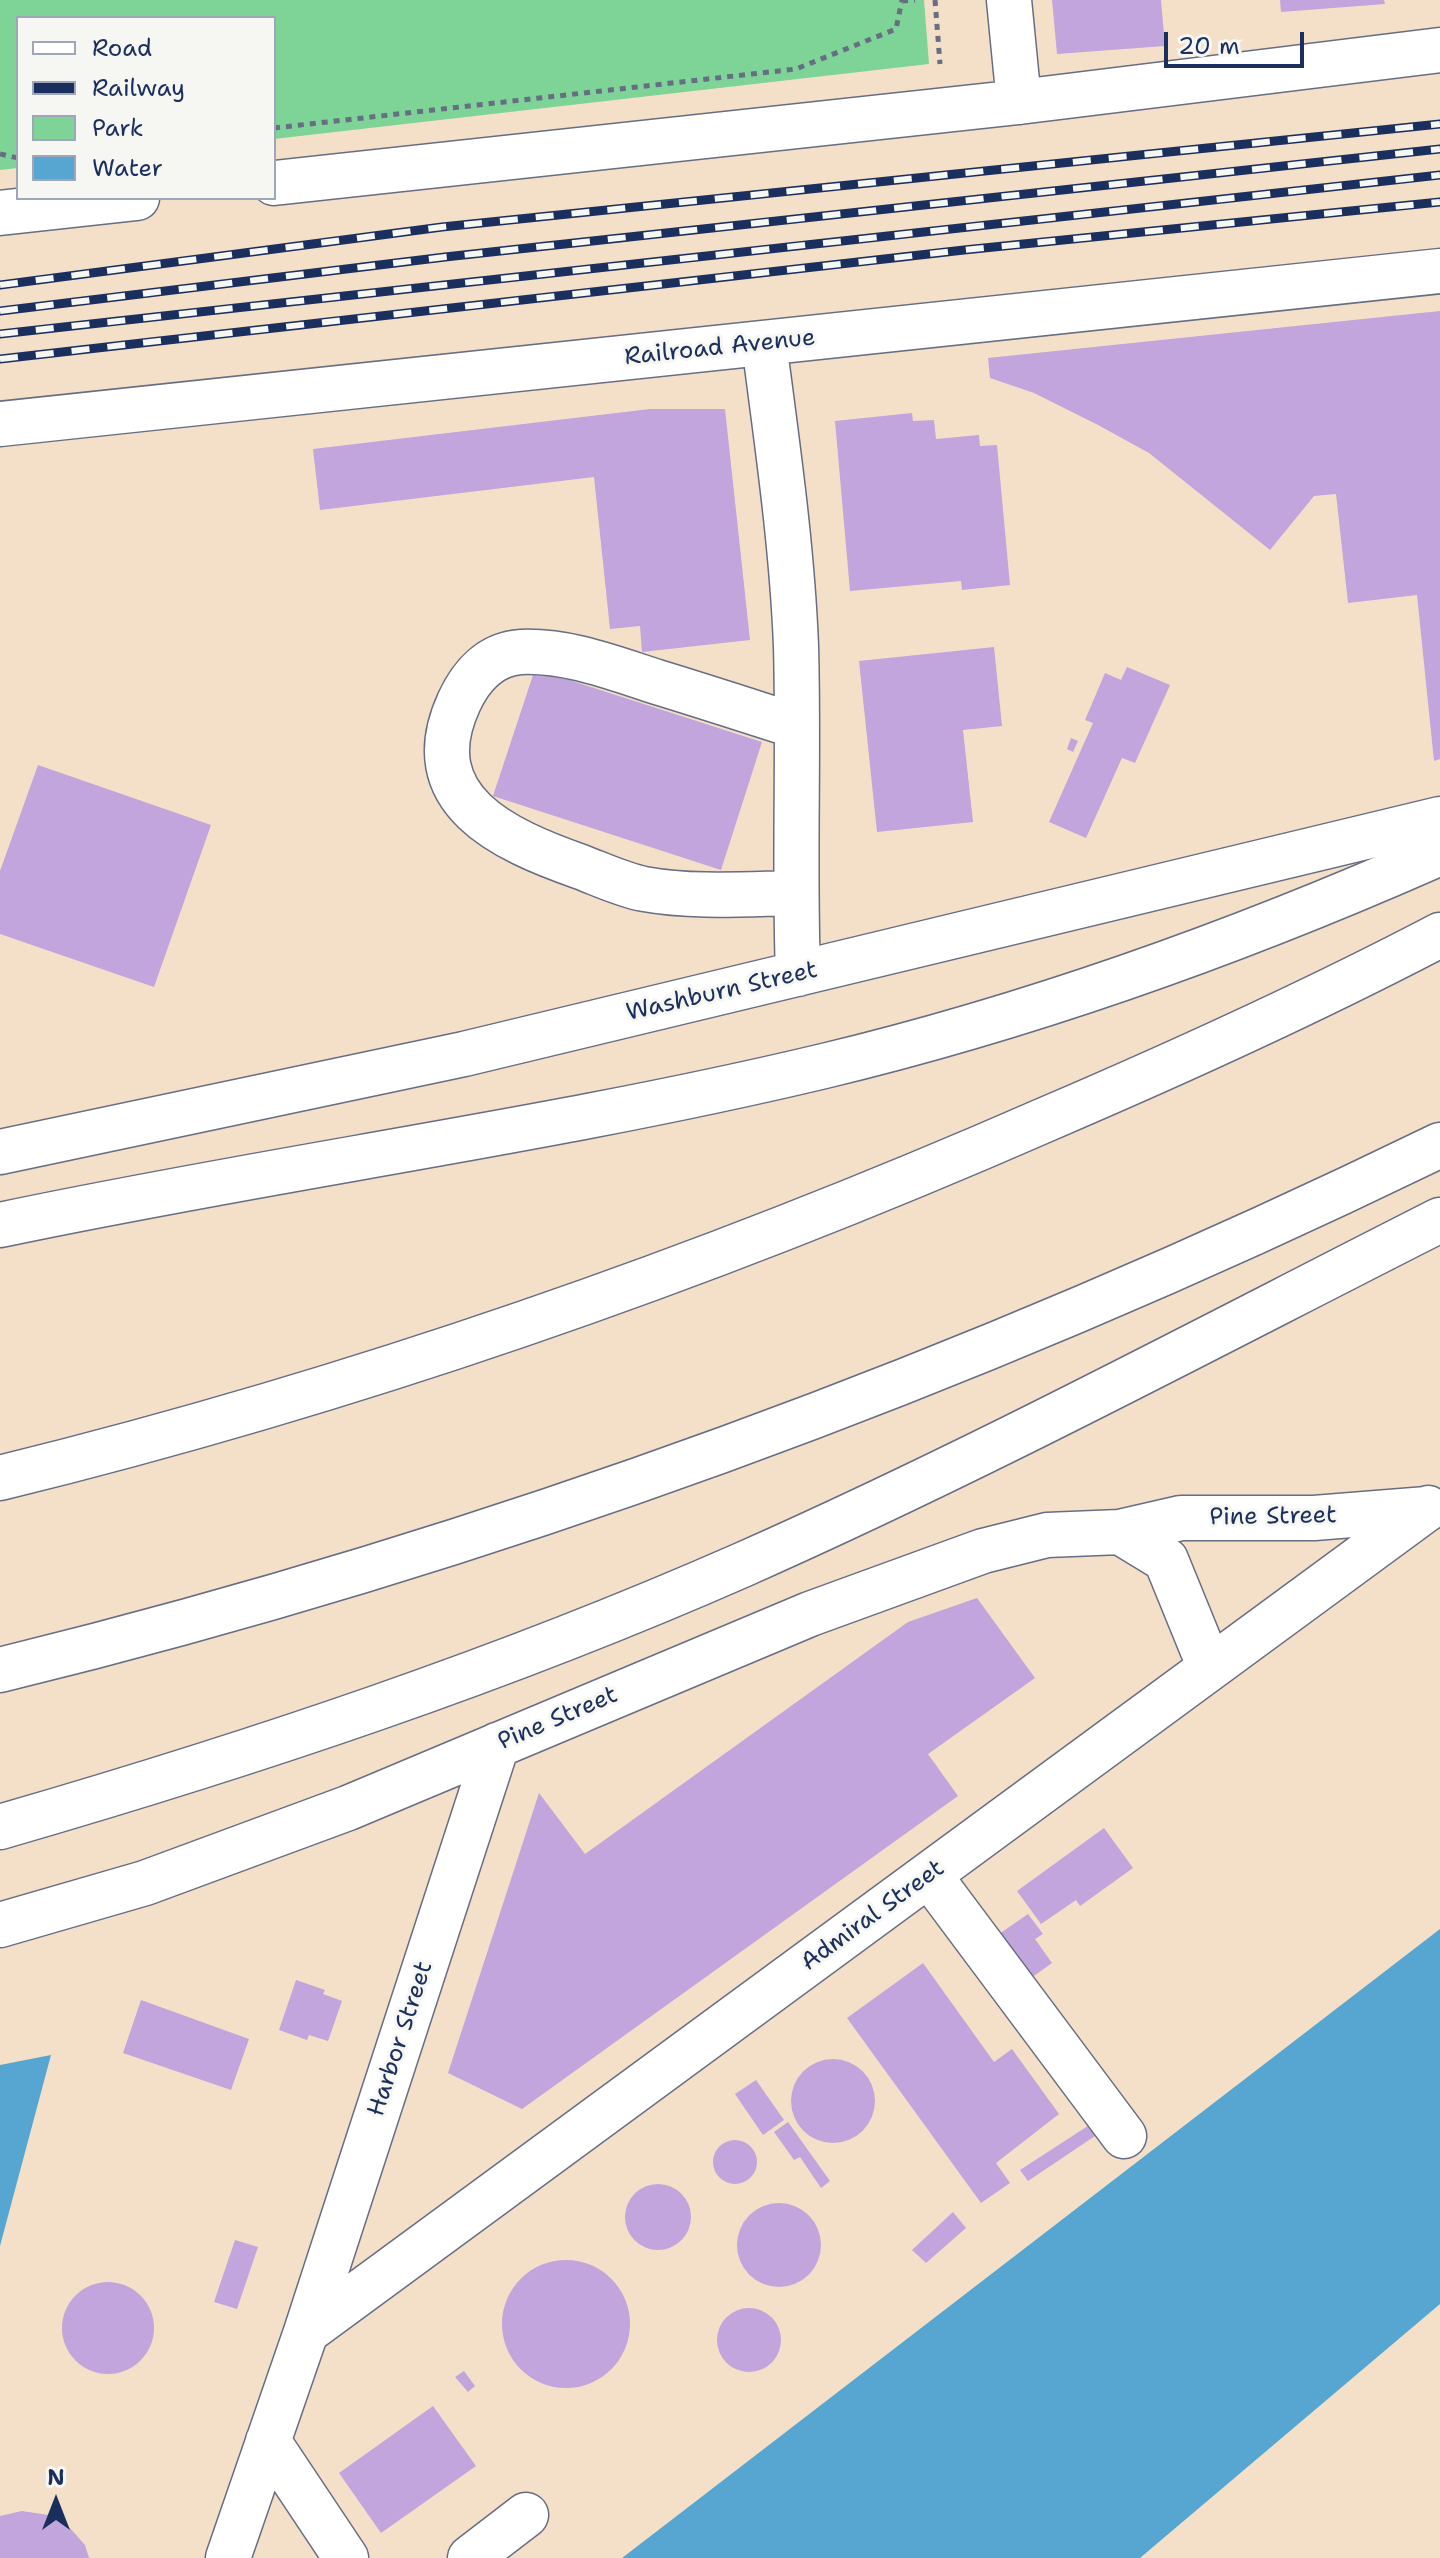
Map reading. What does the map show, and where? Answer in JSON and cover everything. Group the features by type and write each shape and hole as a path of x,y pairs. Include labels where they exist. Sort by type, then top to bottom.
{"main road":[{"path":"1009,0 1019,102"},
{"path":"276,183 1019,102 1440,50"},
{"path":"0,213 119,200"},
{"name":"Railroad Avenue","path":"0,424 1440,271"},
{"path":"764,343 796,647 798,974"},
{"path":"796,726 564,654 519,652 486,664 468,682 450,721 445,746 450,778 469,807 501,833 536,852 642,889 696,895 796,893"},
{"name":"Washburn Street","path":"0,1152 464,1054 1440,819"},
{"path":"0,1225 181,1188 721,1090 828,1065 1040,1007 1139,973 1311,909 1440,853"},
{"path":"0,1478 344,1382 548,1314 805,1220 962,1157 1145,1077 1440,935"},
{"path":"0,1670 199,1617 394,1560 701,1458 1018,1337 1183,1266 1440,1145"},
{"path":"0,1827 253,1751 410,1697 584,1631 740,1566 898,1494 1052,1418 1440,1220"},
{"name":"Pine Street","path":"0,1925 145,1883 348,1808 810,1614 983,1551 1047,1535 1120,1532 1181,1518 1314,1518 1434,1504"},
{"name":"Admiral Street","path":"306,2332 1434,1504"},
{"path":"1120,1532 1166,1560 1210,1668"},
{"name":"Harbor Street","path":"228,2558 306,2332 497,1745"},
{"path":"929,1875 1124,2136"},
{"path":"268,2441 346,2558"},
{"path":"470,2558 526,2515"}],"path":[{"path":"276,128 796,69 896,29 902,1 915,0"}],"green space":[{"path":"0,0 924,0 929,64 276,139 276,16 16,16 16,168 0,170"}],"water":[{"path":"1440,1929 1440,2304 1140,2558 622,2558"},
{"path":"51,2055 0,2246 0,2065"}],"building":[{"path":"1052,0 1161,0 1165,46 1057,54"},
{"path":"1280,0 1384,0 1385,4 1281,12"},
{"path":"1440,311 1440,759 1434,761 1417,595 1348,603 1336,494 1314,496 1270,550 1149,453 1034,393 990,378 988,358"},
{"path":"650,409 725,409 750,640 642,652 640,626 610,629 594,477 320,510 313,449"},
{"path":"912,413 913,421 934,420 936,439 979,435 980,446 997,445 1010,585 962,590 961,581 850,591 835,421"},
{"path":"994,647 1002,726 963,730 973,822 877,832 859,661"},
{"path":"1127,667 1170,685 1135,763 1122,758 1086,838 1049,822 1093,723 1085,720 1105,673 1121,680"},
{"path":"535,669 762,742 721,870 493,796"},
{"path":"1071,738 1078,741 1073,752 1067,749"},
{"path":"38,765 211,825 154,987 0,934 0,871"},
{"path":"977,1598 1035,1678 928,1754 958,1796 522,2109 448,2073 539,1793 585,1854 908,1622"},
{"path":"1104,1828 1133,1868 1080,1906 1076,1900 1041,1924 1017,1891"},
{"path":"1028,1914 1043,1934 1035,1939 1052,1963 1031,1978 999,1934"},
{"path":"923,1963 994,2062 1012,2049 1059,2114 996,2163 1010,2183 981,2203 847,2018"},
{"path":"296,1980 325,1990 323,1994 342,2001 328,2041 309,2035 307,2040 279,2030"},
{"path":"141,2000 249,2039 231,2090 123,2053"},
{"path":"833,2059 849,2062 863,2071 872,2085 875,2101 872,2117 863,2131 849,2140 833,2143 817,2140 803,2131 794,2117 791,2101 794,2085 803,2071 817,2062"},
{"path":"756,2080 784,2120 763,2135 735,2094"},
{"path":"788,2122 830,2181 821,2188 800,2157 794,2160 774,2132"},
{"path":"1094,2122 1101,2132 1028,2181 1020,2170"},
{"path":"735,2140 750,2147 757,2162 750,2177 735,2184 720,2177 713,2162 720,2147"},
{"path":"658,2184 671,2187 681,2194 688,2204 691,2217 688,2230 681,2240 671,2247 658,2250 645,2247 635,2240 628,2230 625,2217 628,2204 635,2194 645,2187"},
{"path":"771,2203 787,2203 803,2210 814,2221 821,2245 818,2261 809,2275 787,2287 771,2287 755,2280 744,2269 737,2253 737,2237 744,2221 755,2210"},
{"path":"953,2212 966,2228 926,2263 912,2250"},
{"path":"235,2240 258,2247 237,2309 214,2302"},
{"path":"566,2260 590,2265 611,2279 625,2300 630,2324 625,2348 611,2369 590,2383 566,2388 542,2383 521,2369 507,2348 502,2324 507,2300 521,2279 542,2265"},
{"path":"108,2282 126,2285 141,2295 151,2310 154,2328 151,2346 141,2361 126,2371 108,2374 90,2371 75,2361 65,2346 62,2328 65,2310 75,2295 90,2285"},
{"path":"749,2308 767,2314 775,2322 781,2340 775,2358 767,2366 749,2372 731,2366 723,2358 717,2340 723,2322 731,2314"},
{"path":"464,2371 475,2386 468,2392 455,2377"},
{"path":"433,2406 476,2466 381,2533 339,2473"},
{"path":"22,2511 48,2515 69,2527 85,2545 89,2558 0,2558 0,2516"}],"railway":[{"path":"0,285 442,227 1440,124"},
{"path":"0,311 445,257 1440,149"},
{"path":"0,334 1440,175"},
{"path":"0,359 964,250 1440,202"}]}
